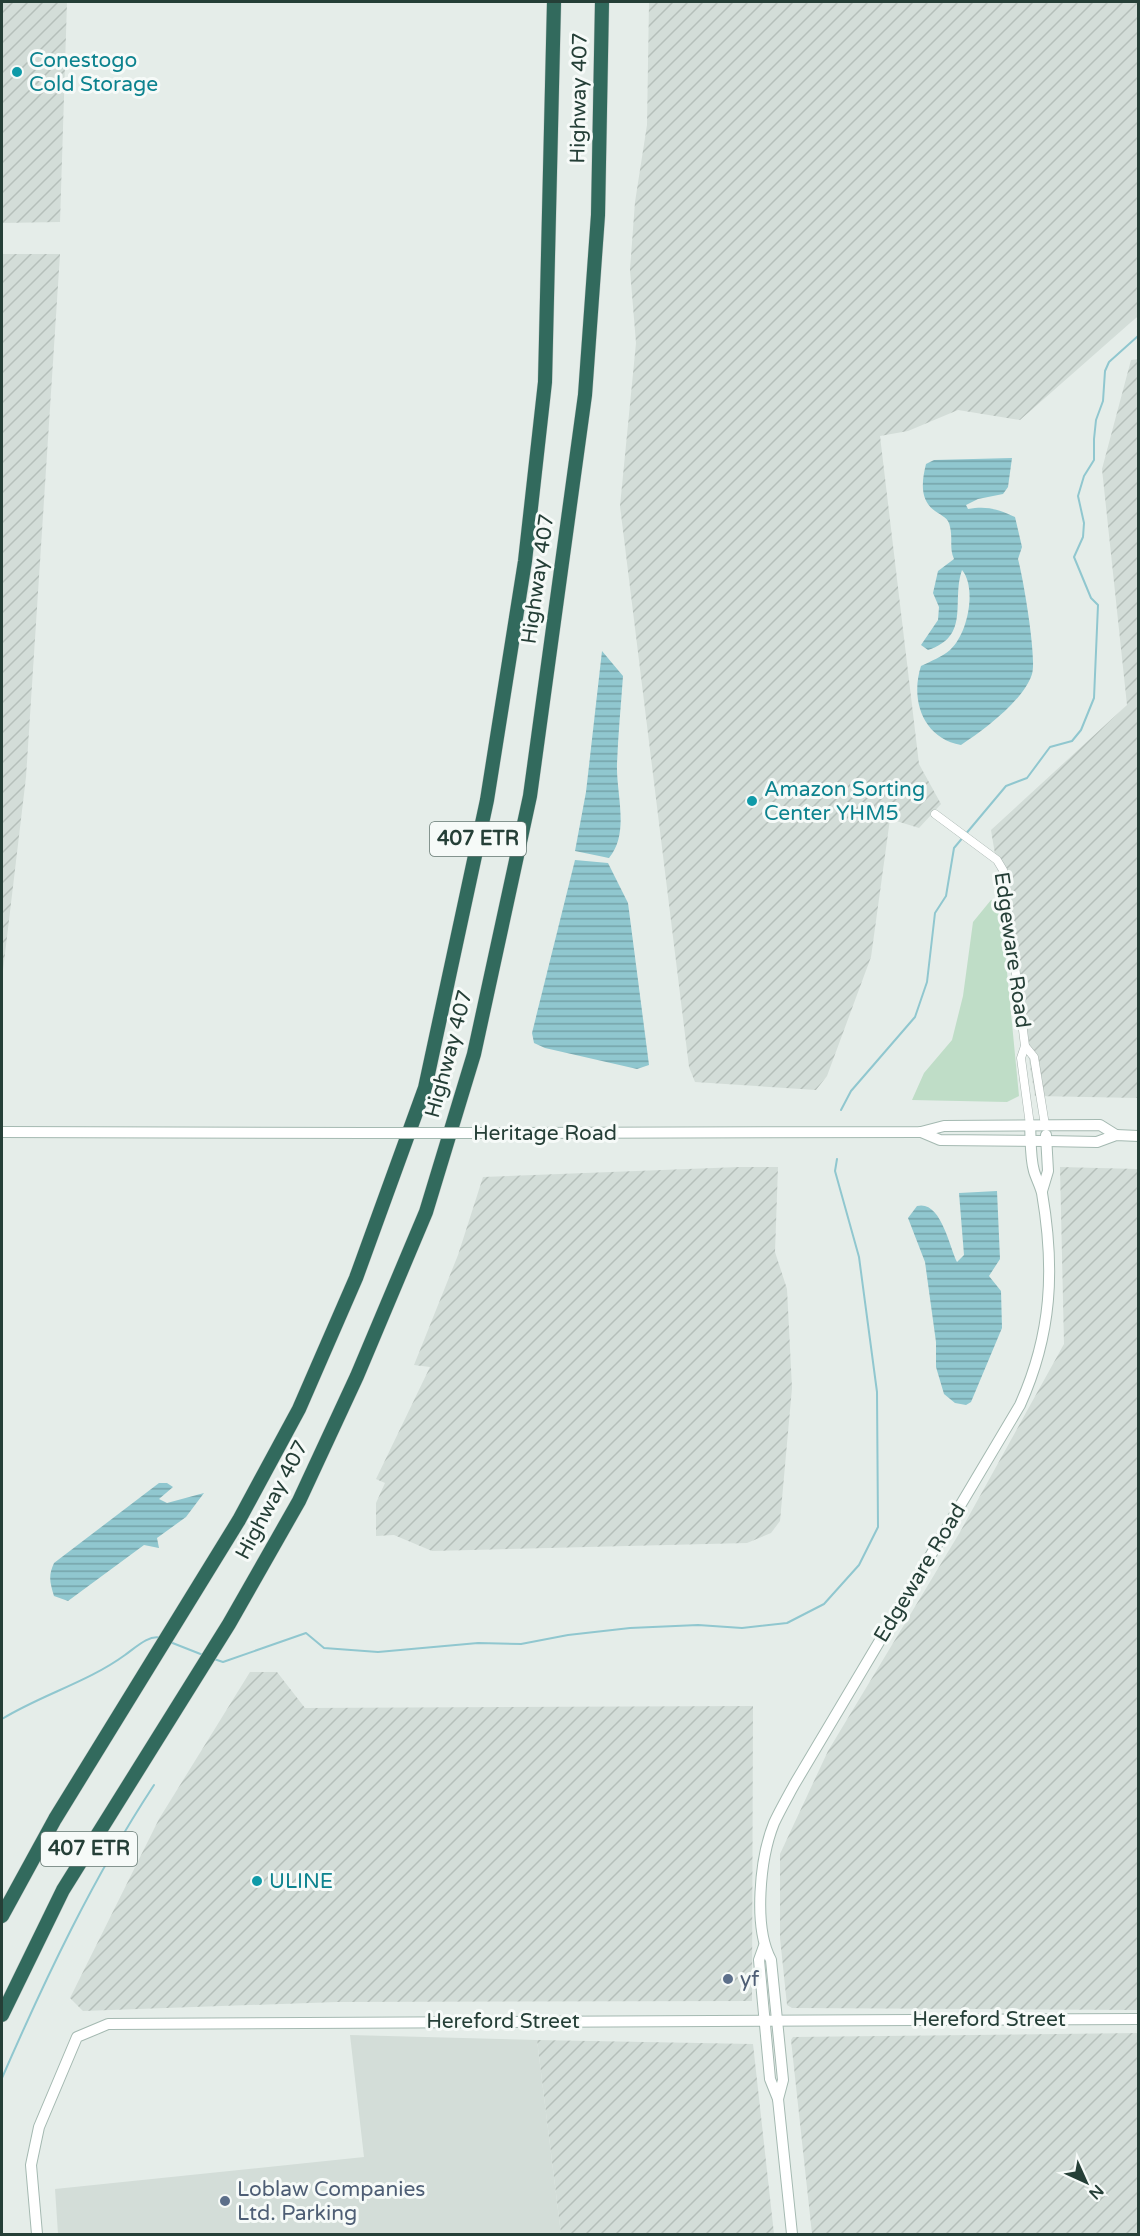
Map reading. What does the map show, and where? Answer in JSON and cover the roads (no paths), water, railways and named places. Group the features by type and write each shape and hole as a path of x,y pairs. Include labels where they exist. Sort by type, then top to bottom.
{"highway":[{"name":"Highway 407","path":"2,1916 55,1819 239,1520 299,1409 356,1278 425,1088 487,800 525,561 544,382 554,2"},
{"name":"Highway 407","path":"2,2015 63,1890 229,1624 299,1501 357,1376 426,1212 474,1054 530,796 585,395 598,215 602,2"}],"street":[{"name":"Edgeware Road","path":"935,814 997,860 1003,870 1026,1046 1034,1057 1045,1125 1048,1171 1041,1191"},
{"name":"Edgeware Road","path":"778,2099 783,2080 771,1960 764,1946 761,1911 764,1866 774,1824 802,1772 1020,1405 1035,1371 1045,1334 1050,1292 1041,1191 1034,1170 1021,1058 1026,1046"},
{"name":"Heritage Road","path":"2,1132 921,1132 944,1126 1100,1125 1116,1135"},
{"name":"Heritage Road","path":"921,1132 940,1140 1046,1142 1097,1142 1116,1135 1138,1136"},
{"name":"Edgeware Road","path":"764,1946 759,1960 764,2019 770,2079 778,2099 792,2235"},
{"name":"Hereford Street","path":"37,2235 31,2165 39,2127 55,2083 77,2037 108,2024 764,2019 1138,2019"}],"water":[{"path":"1012,458 1008,487 1003,494 978,499 966,505 968,509 992,509 1015,517 1022,547 1018,559 1031,635 1032,674 1028,684 1012,704 961,745 948,741 929,726 923,716 917,692 921,666 944,655 962,633 970,599 967,578 962,570 955,627 950,636 941,644 928,650 921,645 938,620 939,607 933,593 938,571 954,559 948,521 930,506 924,496 923,483 926,464 934,460"},
{"path":"602,651 623,676 617,764 620,825 619,837 609,858 575,851 586,792"},
{"path":"575,860 608,863 628,903 649,1065 637,1069 545,1048 534,1043 532,1033"},
{"path":"997,1191 1000,1259 989,1276 1001,1291 1002,1328 971,1402 966,1405 955,1403 944,1394 936,1367 936,1342 925,1262 908,1218 917,1206 925,1206 932,1210 943,1226 957,1262 964,1255 959,1193"},
{"path":"159,1483 167,1483 173,1487 159,1499 167,1503 204,1493 186,1517 157,1538 159,1548 144,1545 68,1601 54,1596 50,1580 54,1563"}],"waterway":[{"path":"841,1110 851,1091 915,1017 927,982 935,913 946,896 954,848 1006,786 1027,778 1050,747 1072,741 1081,730 1094,698 1098,605 1091,598 1074,557 1083,537 1084,523 1078,496 1084,476 1094,460 1096,420 1103,401 1105,371 1109,362 1138,336"},
{"path":"214,1659 223,1662 306,1633 324,1648 378,1652 478,1643 521,1644 568,1635 630,1628 698,1625 742,1628 787,1623 824,1604 859,1565 878,1527 877,1392 859,1257 835,1171 837,1159"},
{"path":"2,1719 111,1665 147,1640 161,1638"},
{"path":"170,1642 203,1655"},
{"path":"2,2078 72,1928 111,1856 154,1785"}],"place":[{"name":"Conestogo Cold Storage","path":"17,72"},
{"name":"Amazon Sorting Center YHM5","path":"752,801"},
{"name":"ULINE","path":"257,1881"},
{"name":"yf","path":"728,1979"},
{"name":"Loblaw Companies Ltd. Parking","path":"225,2201"}]}
